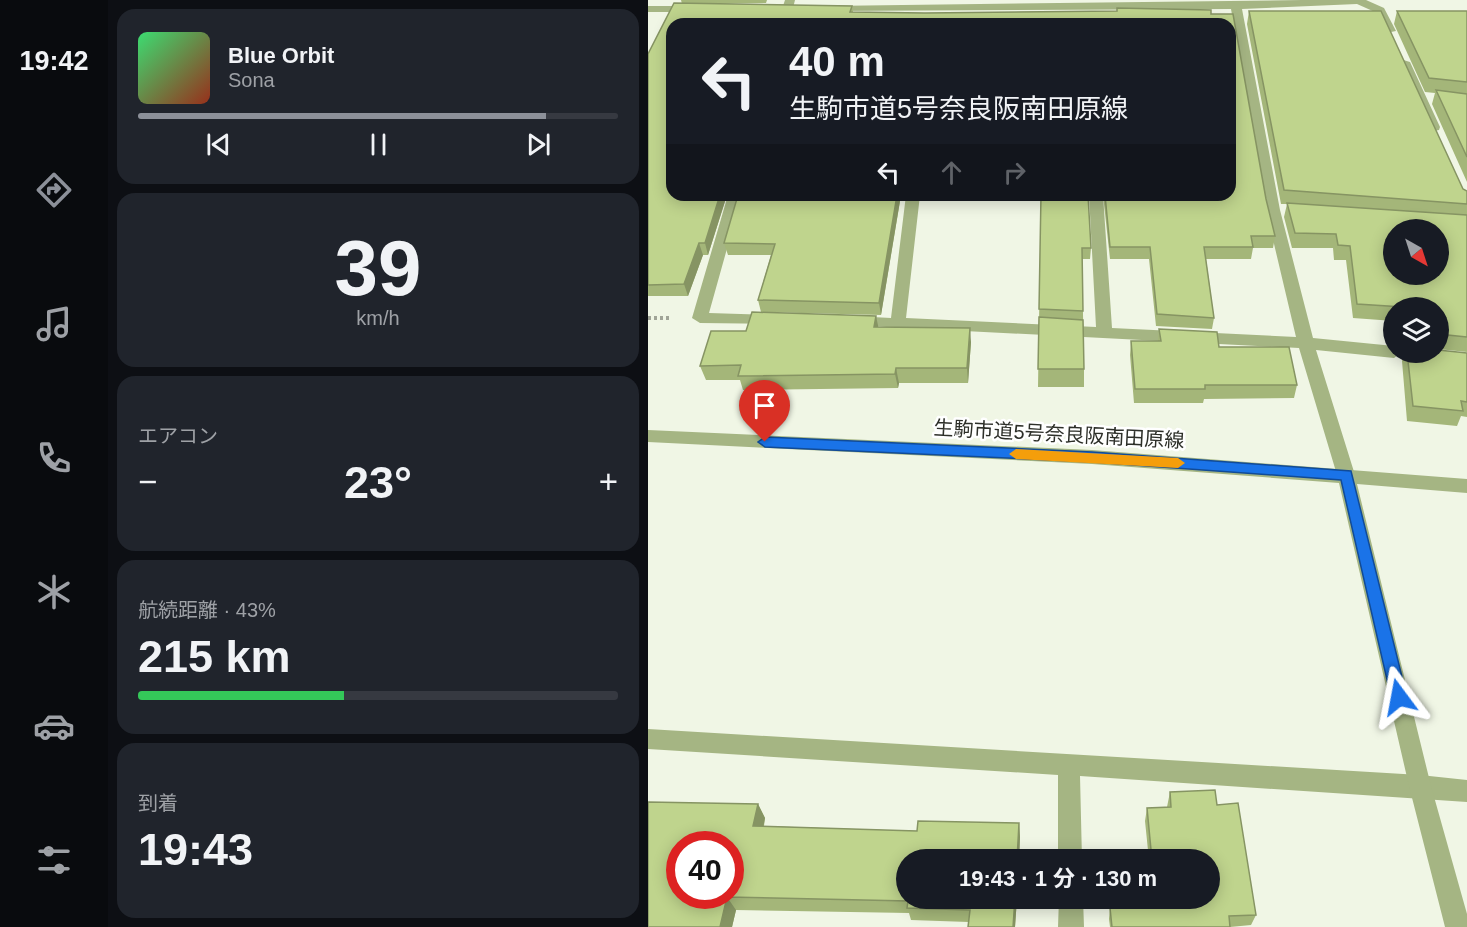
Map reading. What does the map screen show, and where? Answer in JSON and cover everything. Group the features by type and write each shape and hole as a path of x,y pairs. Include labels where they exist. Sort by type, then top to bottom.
{"street":[{"path":"1086,10 1102,0"},
{"path":"822,8 1086,10 1359,1 1380,10 1396,44 1427,98 1439,139"},
{"path":"1236,6 1306,343 1346,475 1420,786 1458,927"},
{"path":"934,18 935,8"},
{"path":"648,9 706,9"},
{"path":"733,201 700,318 794,320"},
{"path":"898,321 912,201"},
{"path":"1096,201 1104,332"},
{"path":"840,320 898,321 1306,343 1383,351"},
{"name":"生駒市道5号奈良阪南田原線","path":"648,436 1092,457 1467,486"},
{"path":"648,739 1420,786 1467,791"},
{"path":"1069,766 1070,849"},
{"path":"1071,909 1071,927"}],"building":[{"path":"674,3 852,6 850,12 925,13 1117,11 1117,8 1211,10 1211,14 1233,14 1234,18 666,18"},
{"path":"1249,11 1381,11 1463,189 1467,191 1467,204 1284,190"},
{"path":"1397,11 1467,11 1467,82 1429,78"},
{"path":"666,19 666,201 718,201 705,243 699,243 684,284 648,285 648,54"},
{"path":"1236,31 1266,199 1275,236 1251,236 1253,247 1204,247 1214,318 1157,314 1150,247 1110,247 1106,201 1236,201"},
{"path":"1436,90 1467,94 1467,157"},
{"path":"736,201 896,201 879,303 758,300 775,244 724,243"},
{"path":"1041,201 1088,201 1091,248 1082,248 1083,311 1039,309"},
{"path":"1287,203 1467,215 1467,337 1449,335 1449,297 1383,297 1383,306 1357,304 1350,246 1338,245 1336,234 1295,233"},
{"path":"752,312 876,316 874,327 970,328 967,368 896,368 895,374 738,376 741,365 700,366 711,331 746,331"},
{"path":"1039,317 1083,320 1084,369 1038,369"},
{"path":"1159,329 1217,332 1219,347 1289,347 1297,385 1205,385 1205,389 1135,389 1131,341 1161,341"},
{"path":"1449,351 1467,353 1467,402 1461,401 1463,411 1413,406 1408,363 1449,363"},
{"path":"1215,790 1217,805 1238,803 1256,915 1229,916 1230,927 1112,927 1110,909 1220,909 1220,849 1151,849 1147,808 1171,807 1170,792"},
{"path":"648,802 758,804 753,826 917,831 918,821 1019,823 1018,849 896,849 896,901 744,897 744,831 666,831 666,909 724,909 720,927 648,927"},
{"path":"938,909 1014,909 1013,927 968,927 970,910"}],"slow traffic":[{"path":"1016,454 1178,463"}],"route":[{"path":"765,442 1092,457 1346,475 1399,697"}]}
